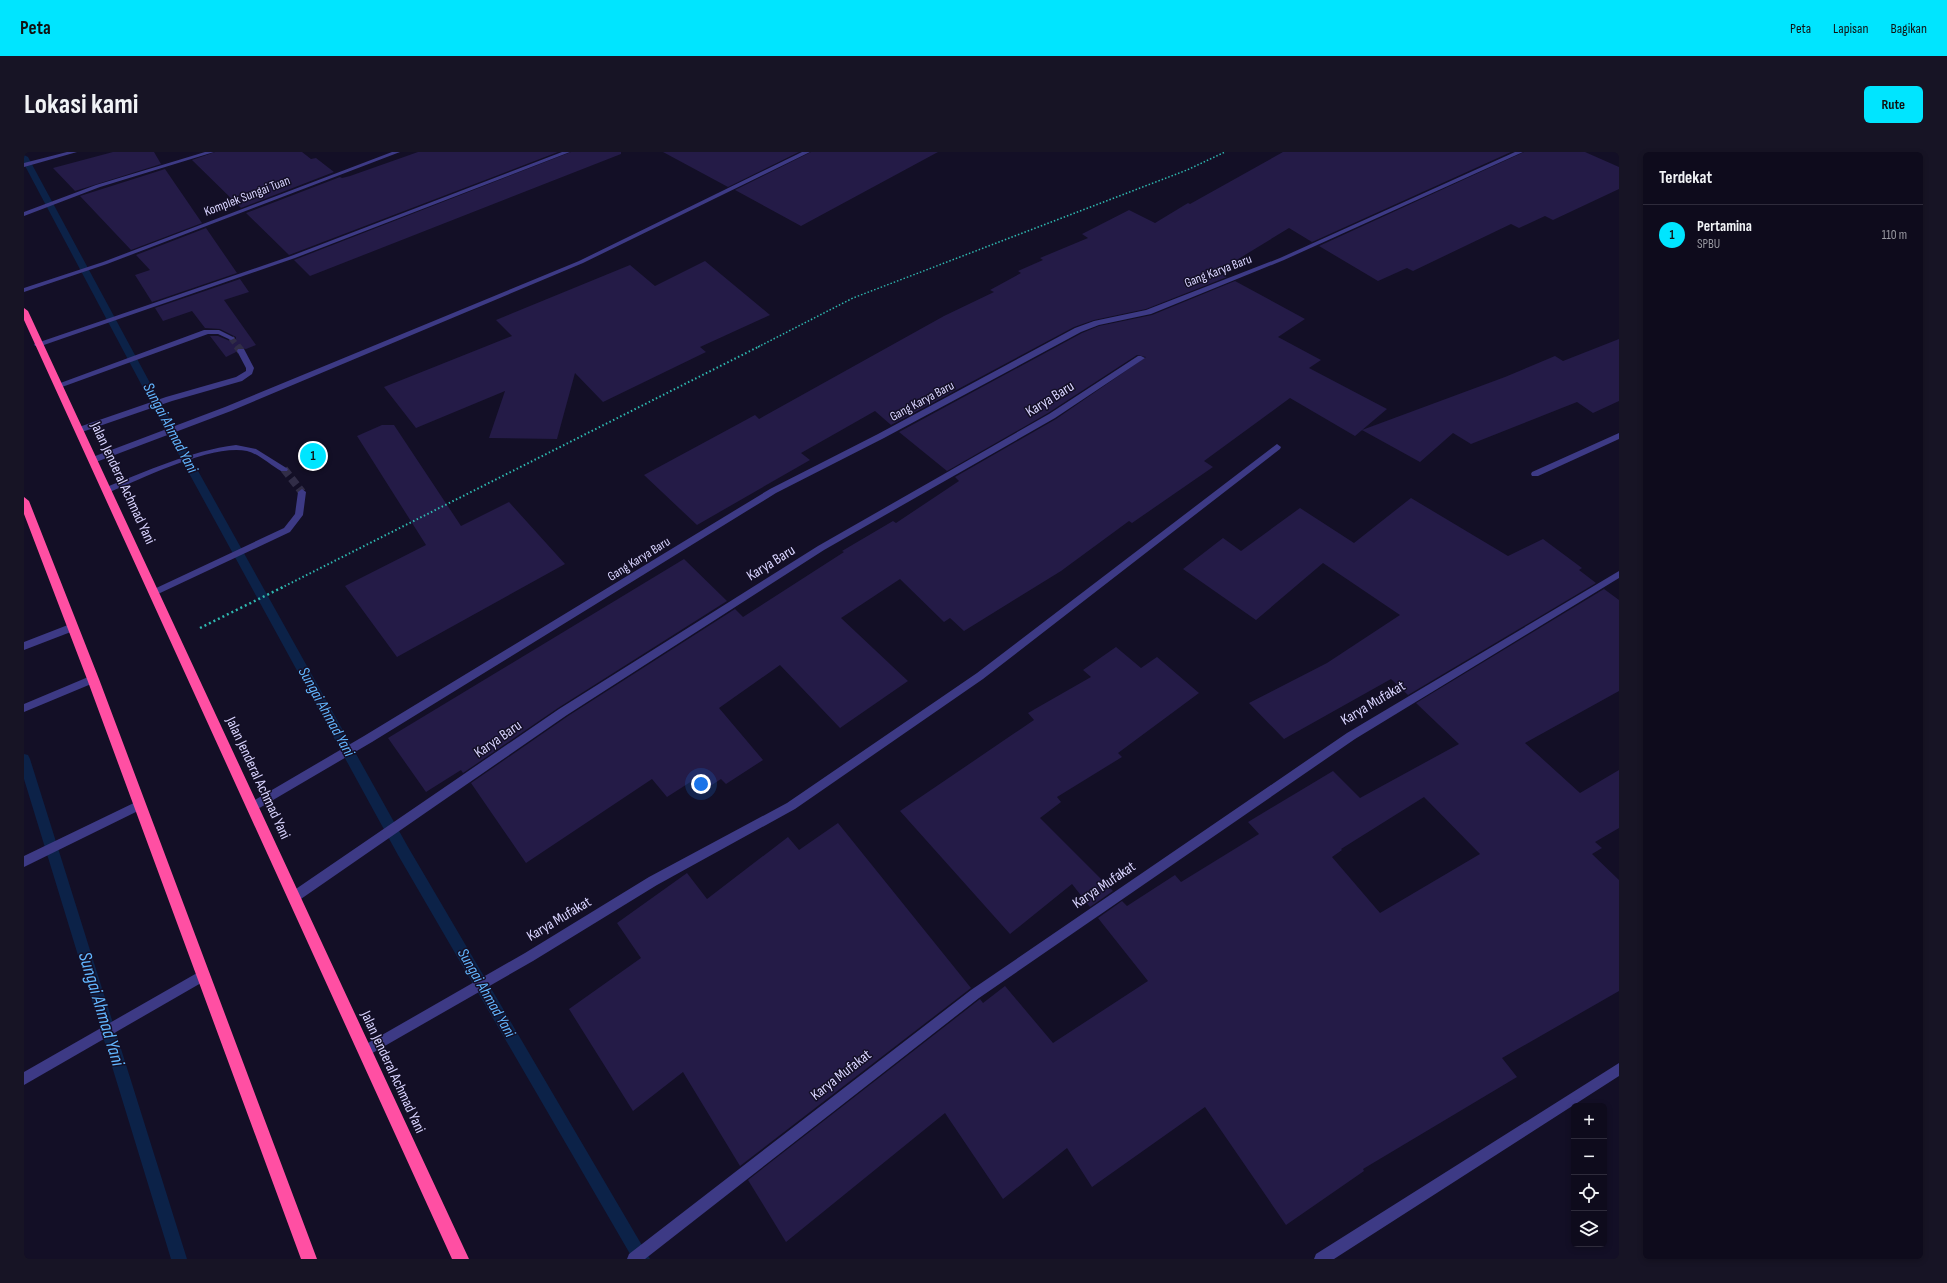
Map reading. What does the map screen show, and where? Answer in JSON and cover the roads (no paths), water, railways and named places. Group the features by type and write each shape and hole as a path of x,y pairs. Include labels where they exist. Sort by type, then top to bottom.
{"highway":[{"name":"Jalan Jenderal Achmad Yani","path":"24,311 38,344 59,385 155,592 252,807 461,1259"},
{"path":"24,501 140,804 309,1259"}],"street":[{"path":"24,165 74,152"},
{"path":"24,214 98,186 211,152"},
{"name":"Komplek Sungai Tuan","path":"24,290 105,263 397,152"},
{"path":"38,344 92,327 293,257 567,152"},
{"path":"93,460 228,409 581,262 807,152"},
{"name":"Gang Karya Baru","path":"252,807 368,739 773,491 888,432 1078,330 1097,323 1148,312 1282,259 1520,152"},
{"path":"59,385 207,332 219,332 232,338"},
{"path":"79,430 169,399 214,387 244,376 250,368 241,350"},
{"name":"Karya Baru","path":"294,897 562,712 821,548 1052,416 1141,358"},
{"path":"1535,474 1619,436"},
{"path":"107,490 200,455 229,447 248,448 284,469"},
{"name":"Karya Mufakat","path":"365,1051 529,957 653,881 791,806 980,676 1277,447"},
{"path":"155,592 228,560 288,530 299,515 302,492"},
{"name":"Karya Mufakat","path":"634,1259 974,994 1351,736 1619,574"},
{"path":"25,645 73,627"},
{"path":"24,708 93,679"},
{"path":"24,862 91,830 140,804"},
{"path":"25,1079 204,975"},
{"path":"1321,1259 1619,1069"}],"waterway":[{"name":"Sungai Ahmad Yani","path":"24,157 178,444 403,851 642,1259"},
{"name":"Sungai Ahmad Yani","path":"24,759 179,1259"}],"tunnel":[{"path":"231,338 238,347"},
{"path":"237,346 241,351"},
{"path":"284,469 302,492"}],"place":[{"name":"Pertamina","path":"313,456"}]}
